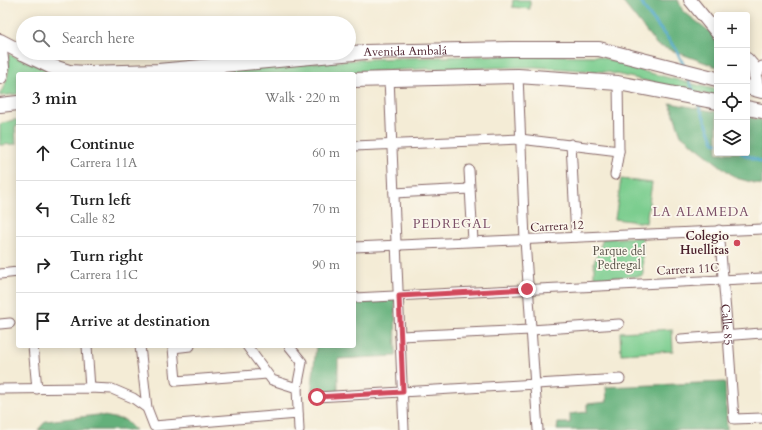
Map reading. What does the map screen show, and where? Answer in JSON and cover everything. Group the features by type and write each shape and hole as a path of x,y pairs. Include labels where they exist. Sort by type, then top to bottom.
{"main road":[{"name":"Avenida Ambalá","path":"0,41 16,49"},
{"name":"Avenida Ambalá","path":"356,53 510,49 599,49 714,78"},
{"path":"0,51 2,67 0,77"},
{"name":"Avenida Ambalá","path":"38,60 50,66 70,72"},
{"name":"Avenida Ambalá","path":"123,72 158,71 278,60"},
{"path":"356,80 518,76 618,82 714,101"},
{"path":"0,105 16,103"},
{"path":"750,109 762,111"}],"street":[{"path":"690,0 714,29"},
{"path":"750,62 753,66 757,82"},
{"path":"518,76 527,289 538,430"},
{"path":"389,78 404,430"},
{"path":"615,175 619,152 618,82"},
{"path":"356,146 520,139 571,144 619,152"},
{"path":"571,144 576,237"},
{"path":"469,170 472,241"},
{"path":"394,193 470,189"},
{"name":"Carrera 12","path":"356,247 762,229"},
{"name":"Calle 85","path":"719,230 734,419 762,418"},
{"path":"0,274 16,272"},
{"name":"Carrera 11C","path":"356,298 762,278"},
{"path":"0,324 10,323"},
{"path":"400,336 619,324"},
{"path":"681,339 762,333"},
{"path":"33,348 37,389"},
{"path":"87,348 90,388"},
{"path":"140,348 147,408 154,426 298,414"},
{"path":"173,348 176,380 267,374"},
{"path":"248,348 272,380 297,388"},
{"path":"291,348 302,362 297,388 299,430"},
{"path":"317,397 620,379"},
{"path":"0,389 112,389 133,398 147,408"}],"green space":[{"path":"513,0 530,0 530,9 512,7"},
{"path":"621,0 678,0 683,11 714,35 714,66 657,45"},
{"path":"8,54 16,57 16,60 23,60 53,72 16,72 16,94 0,96 8,74"},
{"path":"514,55 598,56 646,72 714,89 714,96 607,72 536,67 355,72 191,72 356,60"},
{"path":"670,103 714,111 714,156 750,156 750,118 762,120 762,185 736,178 681,135"},
{"path":"16,120 16,144 0,145 0,124"},
{"path":"621,179 652,183 646,223 615,219"},
{"name":"Parque del Pedregal","path":"642,237 643,276 594,278 594,262 603,239"},
{"path":"395,298 396,356 338,359 338,393 311,396 316,348 356,348 356,301"},
{"path":"672,329 673,351 621,354 620,332"},
{"path":"725,382 727,430 557,430 558,423 570,423 570,414 587,412 587,404 607,402 606,387"},
{"path":"98,415 125,420 135,430 38,430 46,421"}],"waterway":[{"path":"640,0 646,11 676,49 684,66"},
{"path":"687,75 694,92"},
{"path":"698,103 714,142"},
{"path":"748,156 762,162"}],"place":[{"name":"Colegio Huellitas","path":"737,243"}],"district":[{"name":"LA ALAMEDA","path":"701,211"},
{"name":"PEDREGAL","path":"452,223"}],"route":[{"path":"317,397 403,392 399,296 527,289"}]}
